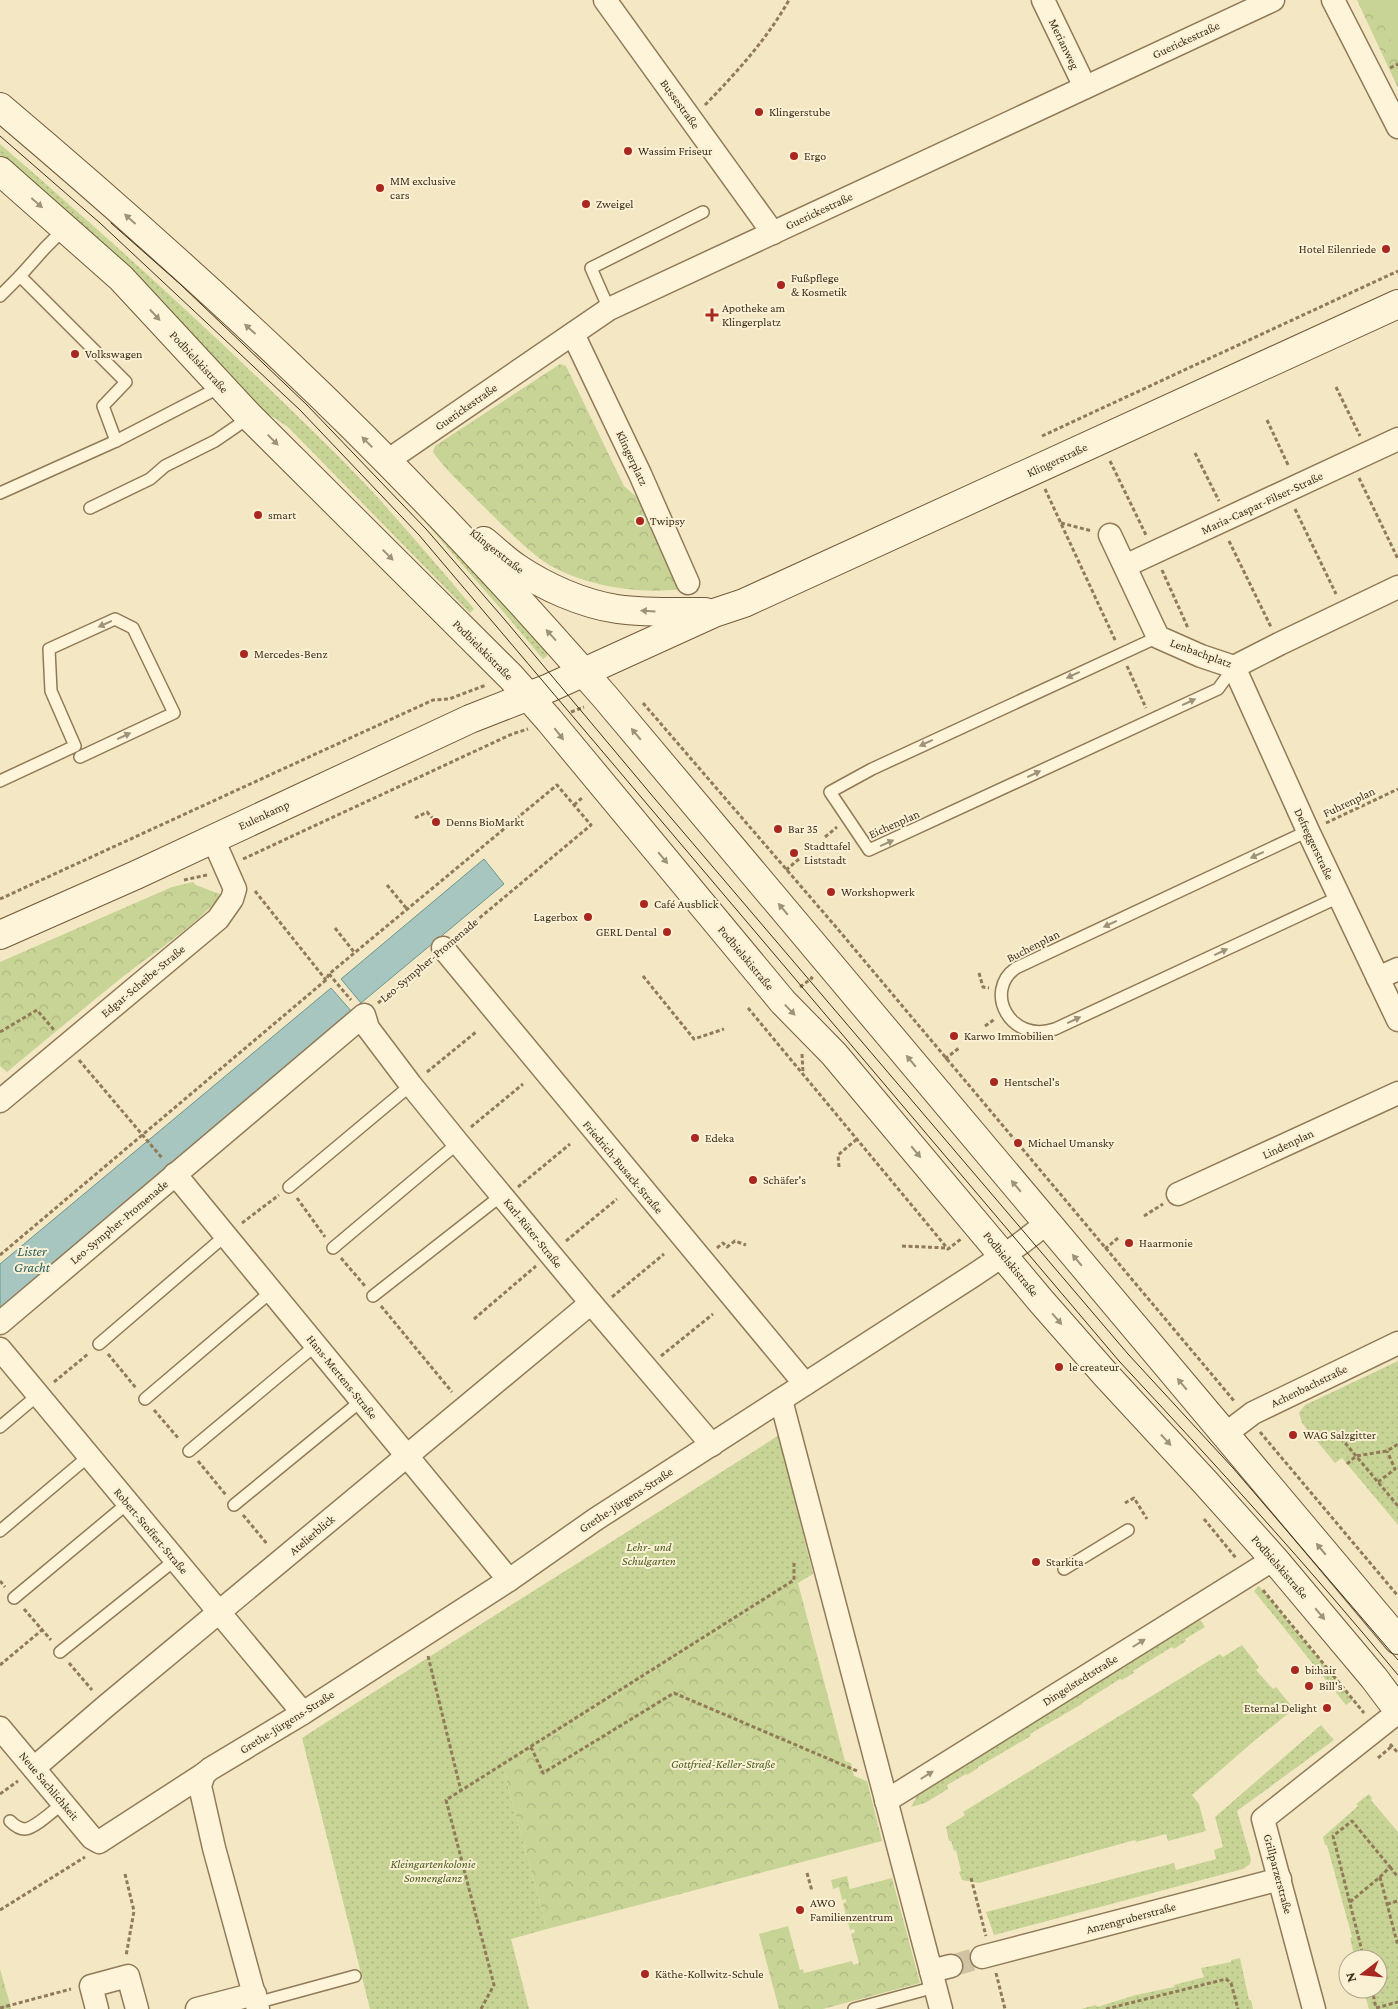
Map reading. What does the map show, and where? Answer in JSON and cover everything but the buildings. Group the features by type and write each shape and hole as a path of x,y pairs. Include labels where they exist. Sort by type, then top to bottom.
{"main road":[{"path":"0,107 100,192 284,360 387,461 508,588 606,698 1398,1640"},
{"name":"Podbielskistraße","path":"0,171 121,278 250,417 520,687 537,725 771,988 834,1054 1106,1375 1274,1559 1374,1678 1398,1711"},
{"name":"Klingerstraße","path":"520,687 583,672 714,612 744,603 1398,304"},
{"name":"Klingerstraße","path":"387,461 517,568 549,586 582,600 616,609 656,612 714,612"},
{"name":"Eulenkamp","path":"0,935 213,839 470,719 520,687"}],"street":[{"name":"Bussestraße","path":"605,0 773,233"},
{"name":"Merianweg","path":"1042,0 1085,87"},
{"name":"Guerickestraße","path":"387,461 610,309 1273,0"},
{"path":"1333,0 1398,127"},
{"name":"Klingerplatz","path":"573,334 640,474 688,583"},
{"name":"Maria-Caspar-Filser-Straße","path":"1125,566 1398,439"},
{"name":"Lenbachplatz","path":"1102,533 1125,566 1158,637 1234,668 1279,644 1398,587"},
{"name":"Defreggerstraße","path":"1234,668 1339,897 1388,974 1398,1020"},
{"name":"Edgar-Scheibe-Straße","path":"0,1101 218,919 232,899 235,889 227,867 213,839"},
{"name":"Friedrich-Busack-Straße","path":"443,948 805,1384"},
{"name":"Karl-Rüter-Straße","path":"364,1015 368,1028 457,1142 712,1445"},
{"name":"Leo-Sympher-Promenade","path":"0,1322 170,1167 364,1015"},
{"name":"Lindenplan","path":"1178,1194 1398,1093"},
{"name":"Hans-Mertens-Straße","path":"170,1167 509,1580"},
{"name":"Grethe-Jürgens-Straße","path":"99,1842 210,1769 303,1713 509,1580 596,1519 1003,1255 1047,1223"},
{"name":"Atelierblick","path":"34,1768 406,1456 594,1306"},
{"name":"Achenbachstraße","path":"1224,1434 1248,1417 1287,1395 1398,1344"},
{"name":"Robert-Stoffert-Straße","path":"0,1349 303,1713"},
{"path":"781,1400 886,1801 939,1975 941,2009"},
{"name":"Dingelstedtstraße","path":"886,1801 1274,1559"},
{"name":"Grillparzerstraße","path":"1314,2009 1263,1819 1398,1711"},
{"name":"Neue Sachlichkeit","path":"0,1728 92,1838 99,1842"},
{"path":"197,2009 256,2002 208,1823 200,1786 204,1774"},
{"name":"Anzengruberstraße","path":"982,1957 1280,1879"},
{"path":"97,2009 91,1986 128,1976 137,2009"}],"lane":[{"path":"610,309 591,268 703,212"},
{"path":"0,296 65,228"},
{"path":"20,276 126,382 103,406 116,441"},
{"path":"0,493 116,441 222,386"},
{"path":"90,508 150,479 165,466 216,441 250,417"},
{"path":"0,782 75,746 51,691 49,649 115,619 133,628 174,713 80,757"},
{"name":"Eichenplan","path":"1158,637 1121,652 872,768 830,792 868,850 1218,689 1234,668"},
{"name":"Buchenplan","path":"1308,831 1016,968 1006,977 1004,984 1002,994 1006,1012 1022,1029 1034,1033 1055,1029 1339,897"},
{"path":"289,1187 411,1085"},
{"path":"333,1248 457,1142"},
{"path":"373,1296 503,1197"},
{"path":"99,1344 226,1235"},
{"path":"145,1399 272,1291"},
{"path":"189,1451 316,1345"},
{"path":"0,1427 38,1395"},
{"path":"234,1505 361,1401"},
{"path":"0,1531 89,1456"},
{"path":"14,1598 128,1503"},
{"path":"1064,1569 1128,1530"},
{"path":"60,1652 175,1560"},
{"path":"10,1821 18,1828 25,1829 34,1825 63,1803"},
{"path":"854,2009 939,1975"},
{"path":"256,2002 355,1976"}],"path":[{"path":"691,119 747,60 774,27 790,0"},
{"path":"1042,436 1398,271"},
{"path":"1336,387 1359,457 1398,559"},
{"path":"1266,420 1292,489 1345,612"},
{"path":"1195,452 1279,644"},
{"path":"1110,461 1201,656"},
{"path":"1045,488 1084,578 1152,720"},
{"path":"1061,523 1102,533"},
{"path":"0,899 434,700 449,699 483,686 520,687"},
{"path":"184,880 212,874 512,734 606,698"},
{"path":"644,704 836,927 1398,1596"},
{"name":"Leo-Sympher-Promenade","path":"328,974 557,785 591,825 364,1015"},
{"name":"Fuhrenplan","path":"1308,831 1398,789"},
{"path":"574,805 585,796"},
{"path":"414,818 427,812 434,821"},
{"path":"786,870 799,859"},
{"path":"387,884 407,909"},
{"path":"254,891 326,980"},
{"path":"335,928 354,952"},
{"path":"0,1255 326,980 328,974"},
{"path":"328,974 364,1015"},
{"path":"643,976 694,1039 724,1029"},
{"path":"748,1008 948,1248"},
{"path":"0,1032 37,1010"},
{"path":"411,1085 476,1032"},
{"path":"67,1045 170,1167"},
{"path":"945,1059 959,1048"},
{"path":"802,1049 803,1074"},
{"path":"457,1142 523,1084"},
{"path":"839,1167 838,1155 857,1139"},
{"path":"503,1197 570,1144"},
{"path":"226,1235 289,1187"},
{"path":"474,1319 617,1199"},
{"path":"902,1246 948,1248 963,1238"},
{"path":"1105,1249 1118,1238"},
{"path":"702,1262 723,1243 727,1247 734,1241 746,1245"},
{"path":"594,1306 664,1254"},
{"path":"646,1368 713,1314"},
{"path":"38,1395 99,1344"},
{"path":"1341,1438 1398,1506"},
{"path":"1347,1464 1356,1456 1388,1451 1398,1444"},
{"path":"1378,1482 1396,1469 1388,1451"},
{"path":"1125,1503 1134,1498 1147,1519"},
{"path":"1203,1517 1398,1753"},
{"path":"481,2009 494,1985 446,1800 794,1580 794,1563"},
{"path":"0,1665 42,1630"},
{"path":"421,1636 461,1791"},
{"path":"530,1748 543,1773 674,1693 820,1757 870,1776 879,1774"},
{"path":"1378,1758 1392,1746"},
{"path":"1362,1949 1333,1836 1352,1821 1398,1877"},
{"path":"0,1910 92,1852 99,1842"},
{"path":"1350,1902 1390,1867"},
{"path":"807,1873 812,1891"},
{"path":"125,1874 134,1910 126,1955 128,1976"},
{"path":"1380,1877 1398,1946"},
{"path":"1387,1904 1398,1901"},
{"path":"1106,2009 1226,1979 1231,1983 1238,2009"},
{"path":"0,2008 57,1992 91,1986"},
{"path":"1374,1999 1376,2008 1398,2002"}],"green space":[{"path":"1357,0 1398,0 1398,88"},
{"path":"1372,0 1398,0 1398,56"},
{"path":"0,144 175,300 344,462 427,553 474,609 470,613 288,427 262,410 91,234 0,155"},
{"path":"215,313 313,400 548,649 547,656 543,659 404,498"},
{"path":"560,364 566,366 624,486 640,500 682,589 646,590 607,586 570,575 554,567 539,558 516,538 455,478 433,452 435,446"},
{"path":"193,882 196,885 222,895 187,928 125,975 7,1072 0,1066 0,962 172,887"},
{"path":"1398,1361 1398,1525 1342,1458 1335,1463 1302,1423 1299,1413 1305,1405"},
{"name":"Kleingartenkolonie Sonnenglanz","path":"779,1435 813,1574 711,1635 503,1768 547,1929 511,1939 529,2009 370,2009 302,1738"},
{"name":"Gottfried-Keller-Straße","path":"798,1583 845,1761 851,1763 854,1776 867,1781 882,1841 547,1929 503,1768 711,1635"},
{"path":"1259,1586 1353,1700 1346,1705 1254,1591"},
{"path":"1199,1618 1205,1627 1185,1639 1186,1641 1174,1649 1172,1647 1133,1671 1134,1673 1122,1680 1120,1679 1082,1704 1030,1734 1031,1736 947,1785 948,1789 925,1803 911,1807 919,1792"},
{"path":"1242,1645 1259,1667 1256,1670 1273,1689 1276,1687 1294,1709 1192,1795 1199,1804 1206,1831 1168,1841 1166,1834 1136,1842 1135,1840 979,1883 962,1880 956,1850 954,1851 951,1841 949,1841 946,1827 965,1815 963,1812 1220,1654 1223,1657"},
{"path":"1321,1725 1334,1740 1237,1811 1251,1859 1250,1864 1243,1869 994,1935 986,1912 1174,1863 1176,1870 1216,1859 1214,1850 1223,1847 1215,1817"},
{"path":"1369,1794 1372,1798 1371,1800 1398,1832 1398,2009 1369,2009 1366,1999 1388,1999 1388,1949 1353,1949 1350,1938 1352,1937 1327,1845 1325,1845 1323,1837 1358,1806 1356,1804"},
{"path":"847,1876 850,1889 892,1878 920,1983 823,2009 779,2009 759,1934 788,1926 800,1970 803,1969 804,1973 852,1961 853,1965 859,1963 851,1934 855,1932 854,1929 850,1930 843,1903 846,1902 846,1899 842,1900 839,1887 833,1889 831,1880"},
{"path":"1240,1958 1249,2000 1251,2000 1253,2009 1081,2009 1096,2005 1097,2007 1136,1995 1174,1987 1174,1985 1204,1977 1201,1968 1231,1962 1231,1960"},
{"path":"0,1969 10,2004 11,2009 0,2009"}],"water":[{"path":"484,859 504,884 361,1003 341,979"},
{"name":"Lister Gracht","path":"331,988 353,1013 0,1308 0,1264"}],"tunnel":[{"path":"951,1966 982,1957"}],"tram line":[{"path":"0,136 100,223 300,410 419,535 1119,1361 1261,1516 1398,1675"},
{"path":"111,223 180,284 307,405 426,529 1128,1354 1233,1468 1398,1660"}],"place":[{"name":"Klingerstube","path":"759,112"},
{"name":"Wassim Friseur","path":"628,151"},
{"name":"Ergo","path":"794,156"},
{"name":"MM exclusive cars","path":"380,188"},
{"name":"Zweigel","path":"586,204"},
{"name":"Hotel Eilenriede","path":"1386,249"},
{"name":"Fußpflege & Kosmetik","path":"781,285"},
{"name":"Apotheke am Klingerplatz","path":"712,315"},
{"name":"Volkswagen","path":"75,354"},
{"name":"smart","path":"258,515"},
{"name":"Twipsy","path":"640,521"},
{"name":"Mercedes-Benz","path":"244,654"},
{"name":"Denns BioMarkt","path":"436,822"},
{"name":"Bar 35","path":"778,829"},
{"name":"Stadttafel Liststadt","path":"794,853"},
{"name":"Workshopwerk","path":"831,892"},
{"name":"Café Ausblick","path":"644,904"},
{"name":"Lagerbox","path":"588,917"},
{"name":"GERL Dental","path":"667,932"},
{"name":"Karwo Immobilien","path":"954,1036"},
{"name":"Hentschel's","path":"994,1082"},
{"name":"Edeka","path":"695,1138"},
{"name":"Michael Umansky","path":"1018,1143"},
{"name":"Schäfer's","path":"753,1180"},
{"name":"Haarmonie","path":"1129,1243"},
{"name":"le createur","path":"1059,1367"},
{"name":"WAG Salzgitter","path":"1293,1435"},
{"name":"Starkita","path":"1036,1562"},
{"name":"bi:hair","path":"1295,1670"},
{"name":"Bill's","path":"1309,1686"},
{"name":"Eternal Delight","path":"1327,1708"},
{"name":"AWO Familienzentrum","path":"800,1910"},
{"name":"Käthe-Kollwitz-Schule","path":"645,1974"}],"park label":[{"name":"Lehr- und Schulgarten","path":"649,1554"}]}
